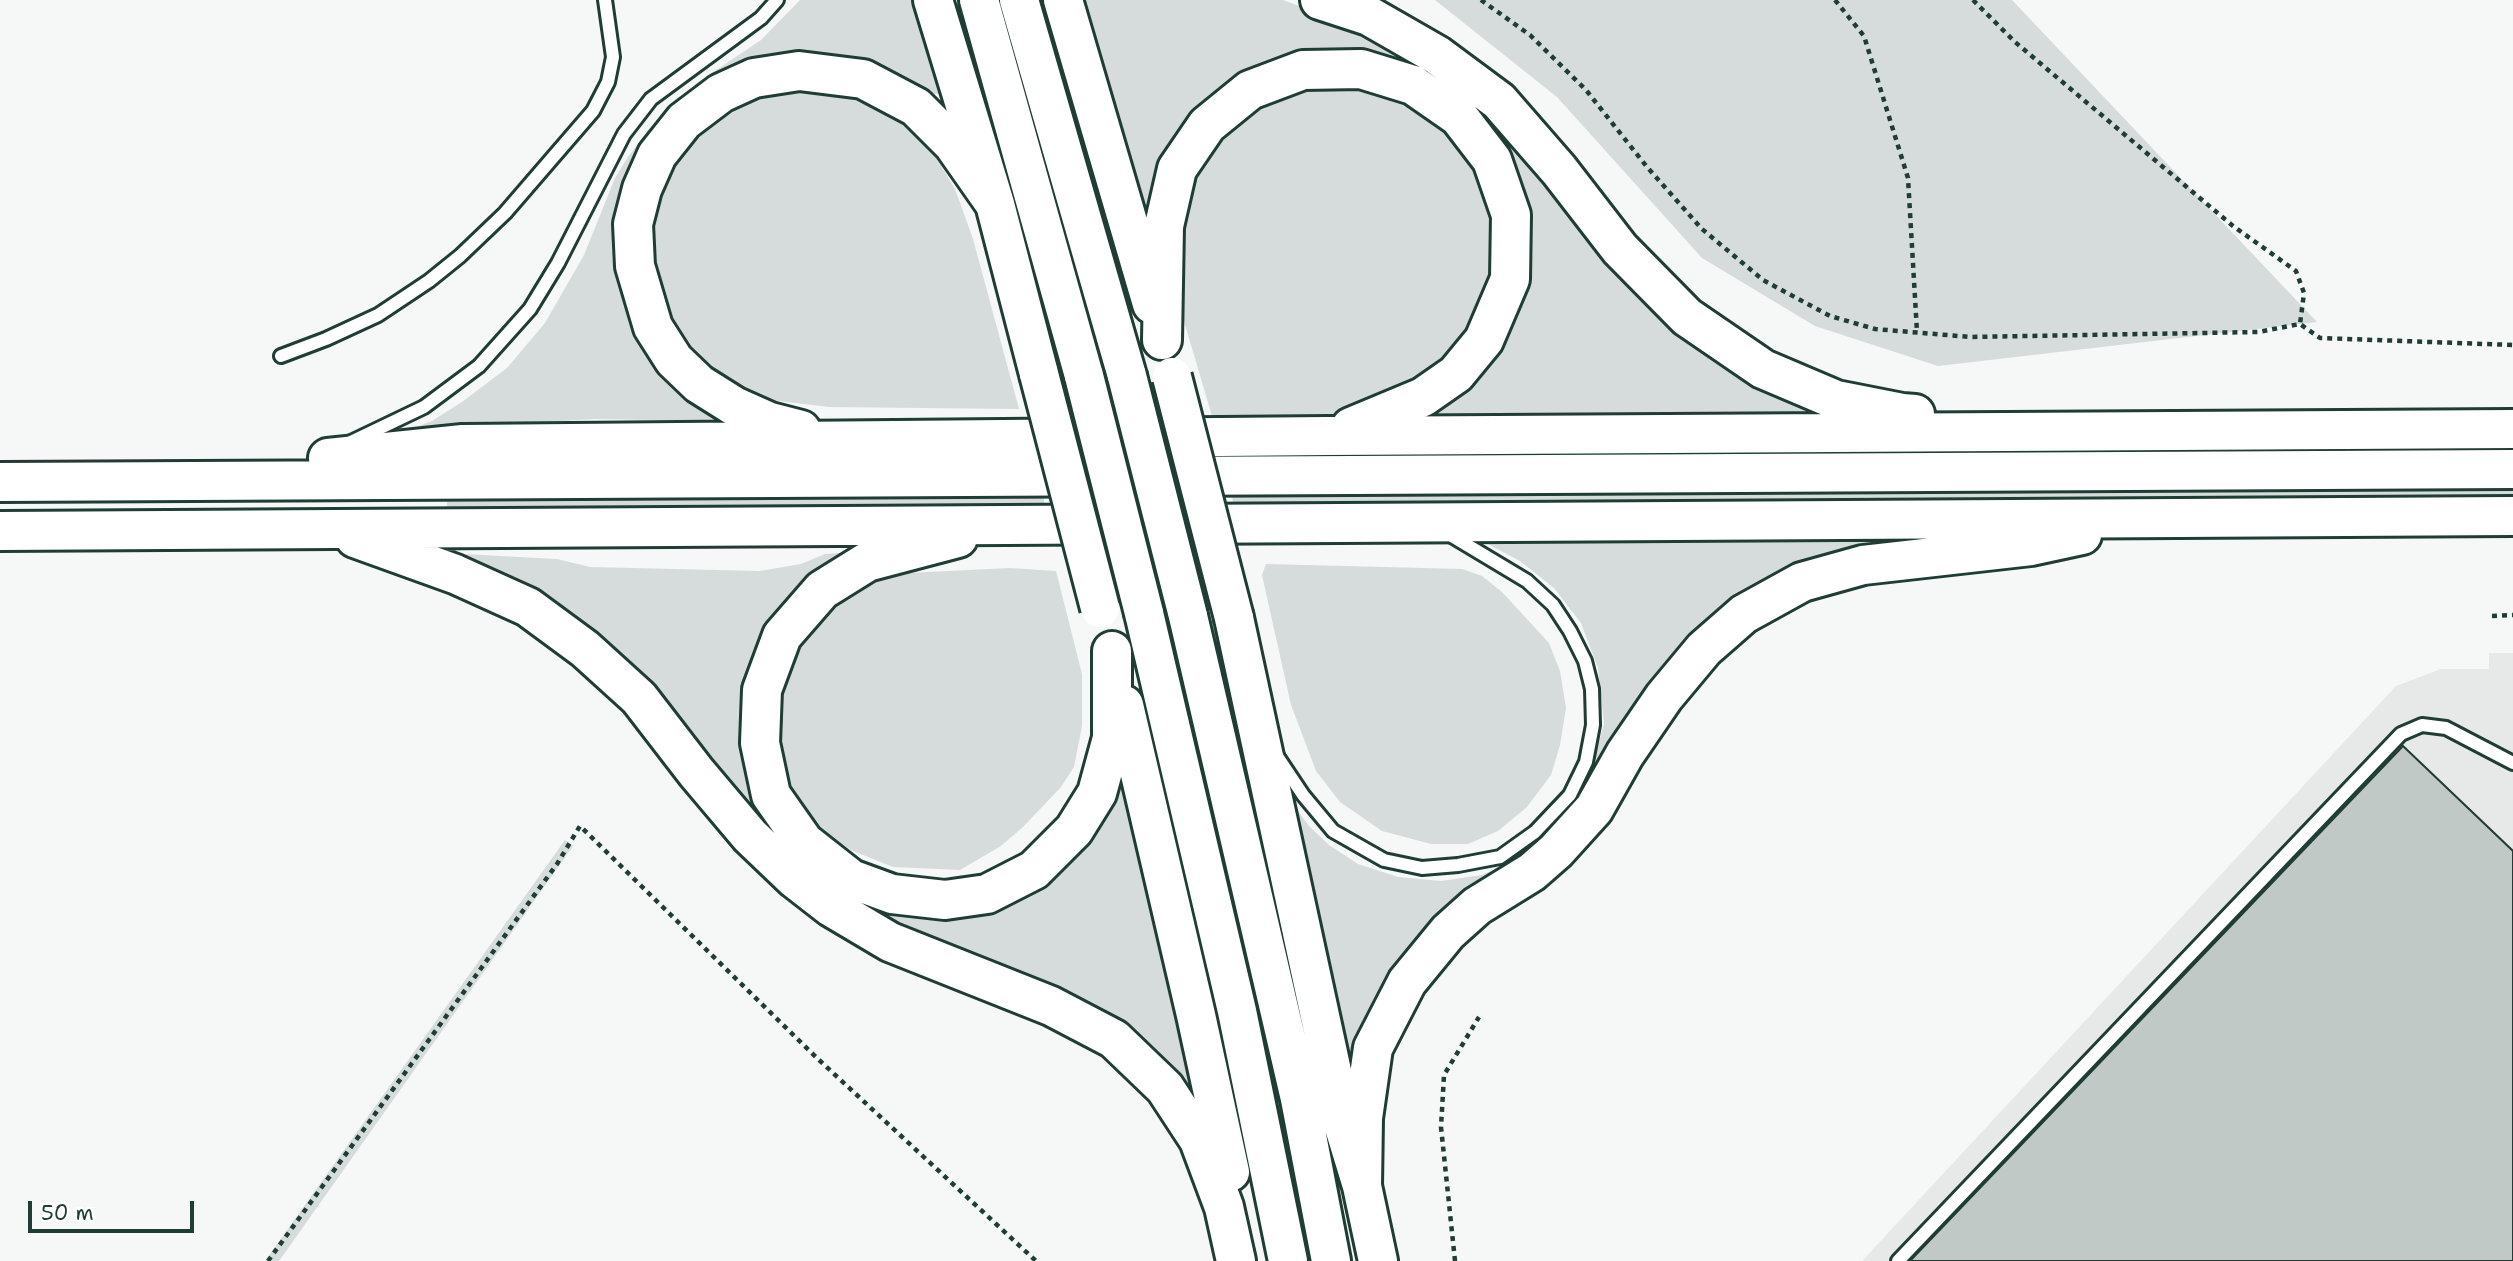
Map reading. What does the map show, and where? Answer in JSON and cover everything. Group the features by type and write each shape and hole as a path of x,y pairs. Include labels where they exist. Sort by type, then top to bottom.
{"highway":[{"path":"933,0 995,204 1112,651 1196,1015 1248,1261"},
{"path":"979,0 1084,376 1144,613 1237,1011 1288,1261"},
{"path":"1019,0 1127,376 1188,616 1300,1099 1331,1261"},
{"path":"1063,0 1162,340 1234,618 1344,1127 1362,1186 1378,1261"},
{"path":"1320,0 1369,16 1437,55 1499,101 1559,170 1620,249 1687,317 1763,369 1836,400 1902,413 1968,416 1992,433"},
{"path":"1162,340 1164,226 1177,169 1207,125 1250,90 1303,70 1361,69 1413,85 1459,117 1492,160 1511,215 1510,279 1484,340 1456,374 1423,397 1328,436"},
{"path":"840,440 770,422 734,406 699,384 674,360 653,327 634,256 633,224 642,189 657,155 684,121 721,93 754,78 799,71 863,79 916,107 953,144 995,204"},
{"path":"204,481 313,460 463,444 2513,429"},
{"path":"0,482 2513,469"},
{"path":"0,531 2513,516"},
{"path":"1362,1186 1363,1118 1373,1048 1407,982 1448,932 1477,906 1532,872 1556,851 1594,809 1625,754 1664,697 1704,649 1744,614 1802,582 1863,565 2031,546 2164,518"},
{"path":"1015,523 867,562 822,590 782,636 762,690 760,743 771,795 804,842 852,879 892,894 945,900 987,894 1034,870 1074,830 1097,793 1112,738 1112,651"},
{"path":"334,530 455,574 528,607 586,649 639,698 750,836 795,879 831,907 890,942 1051,1006 1114,1039 1165,1088 1199,1140 1224,1207 1236,1261"}],"lane":[{"path":"281,356 326,340 377,315 429,281 505,213 593,111 608,82 613,57 605,0"},
{"path":"313,460 424,407 479,366 530,309 558,263 624,134 651,99 680,75 761,18 777,0"},
{"path":"1260,730 1303,795 1333,831 1384,860 1422,868 1500,857 1535,832 1570,795 1586,762 1593,725 1587,670 1570,631 1553,605 1527,581 1426,521"},
{"path":"1898,1261 2401,734 2422,725 2446,728 2513,763"}],"path":[{"path":"1481,0 1530,35 1586,90 1647,167 1702,229 1763,280 1830,316 1875,329 1970,337 2244,332 2300,324 2320,338 2513,345"},
{"path":"1835,0 1864,36 1908,178 1917,332"},
{"path":"1973,0 2015,42 2233,226 2296,271 2304,293 2300,324"},
{"path":"2492,616 2513,615"},
{"path":"268,1261 557,864 580,826 818,1059 1036,1261"},
{"path":"1455,1261 1441,1127 1444,1075 1479,1017"}],"shaded area":[{"path":"800,0 922,0 945,87 939,94 929,94 717,77 616,245 617,274 622,298 633,326 717,414 718,421 595,419 471,426 403,434 432,421 462,402 507,368 545,323 584,255 615,178 649,129 679,98 761,40"},
{"path":"1079,0 1283,0 1374,34 1499,124 1826,415 1413,420 1482,364 1507,162 1322,53 1159,172 1150,199 1147,230"},
{"path":"1435,0 2012,0 2317,322 1938,366 1815,326 1702,258 1557,97"},
{"path":"1313,81 1385,88 1454,128 1498,207 1497,292 1445,369 1374,407 1337,414 1212,416 1178,301 1185,181 1240,111"},
{"path":"803,84 888,105 931,149 955,189 973,239 1019,409 829,407 762,399 739,388 698,359 676,332 656,287 650,219 666,174 689,139 751,94"},
{"path":"2513,486 2513,499 1234,506 1231,493"},
{"path":"1044,493 1044,505 447,509 447,497"},
{"path":"1484,542 1936,542 1761,594 1571,815 1458,907 1356,1089 1290,800 1309,826 1329,845 1358,864 1398,877 1441,881 1482,875 1514,860 1567,813 1588,781 1604,724 1598,668 1581,623 1554,588 1520,561"},
{"path":"856,552 774,616 761,637 749,666 744,688 809,864 994,900 1119,756 1202,1103 894,928 783,849 626,660 580,622 462,561 463,554 557,559 590,567 760,571 801,564 825,554"},
{"path":"1266,564 1462,569 1482,576 1502,592 1549,643 1560,671 1566,708 1560,745 1551,775 1527,807 1498,831 1468,844 1431,844 1382,831 1340,802 1316,771 1291,705 1262,575"},
{"path":"1010,568 1056,571 1082,674 1082,726 1074,767 1061,787 1001,846 960,870 893,867 853,851 820,830 792,802 770,720 787,663 824,611 862,584 908,573"},
{"path":"2489,653 2513,653 2513,1261 1862,1261 2396,686 2441,669 2489,669"},
{"path":"565,840 573,846 279,1261 265,1261"}],"building":[{"path":"2403,746 2513,851 2513,1261 1910,1261"}]}
